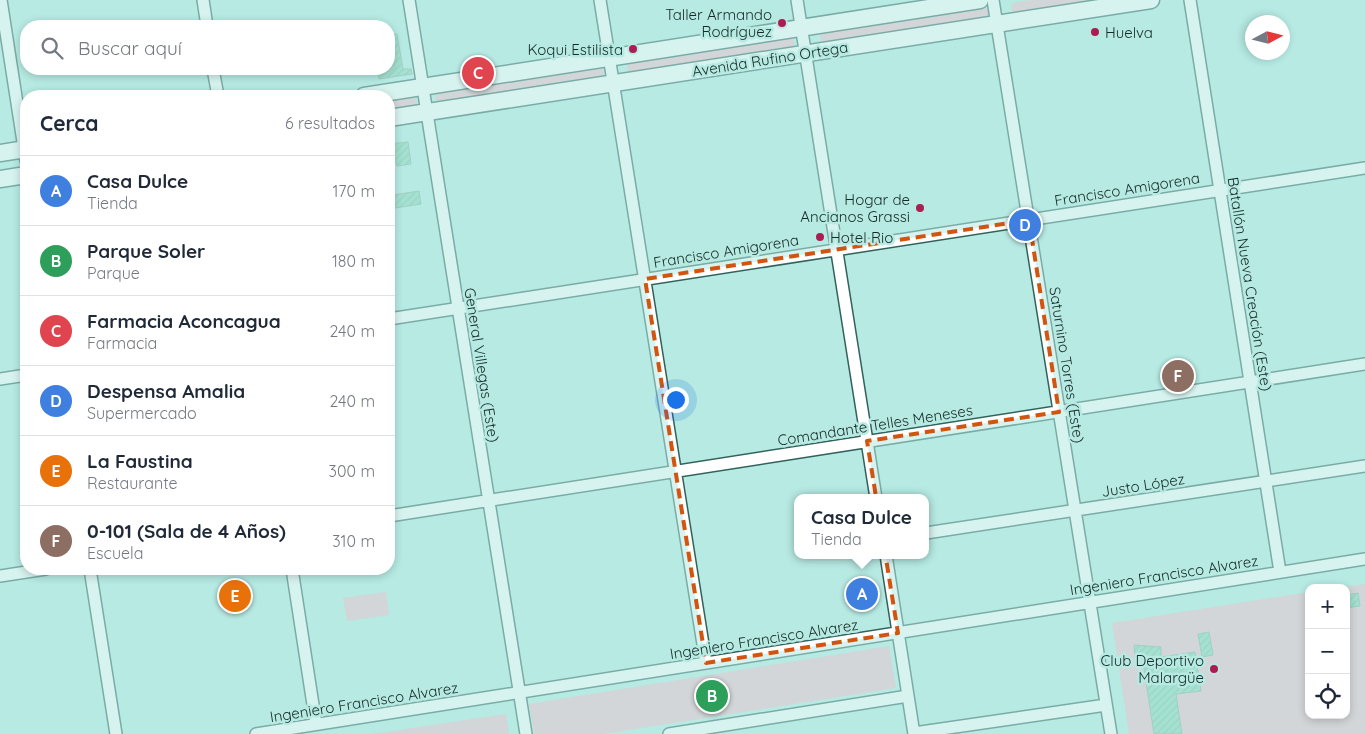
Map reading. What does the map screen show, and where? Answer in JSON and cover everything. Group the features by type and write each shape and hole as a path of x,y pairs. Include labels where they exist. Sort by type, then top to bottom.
{"main road":[{"name":"Avenida Rufino Ortega","path":"395,91 980,0"},
{"name":"Avenida Rufino Ortega","path":"395,117 1151,0"},
{"path":"0,153 20,153"},
{"path":"0,179 20,176"}],"street":[{"path":"1,0 20,116"},
{"path":"202,0 206,20"},
{"name":"General Villegas (Este)","path":"409,0 526,734"},
{"path":"600,0 706,663"},
{"path":"797,0 875,494"},
{"name":"Saturnino Torres (Este)","path":"993,0 1111,734"},
{"name":"Batallón Nueva Creación (Este)","path":"1190,0 1280,572"},
{"path":"214,75 217,90"},
{"name":"Francisco Amigorena","path":"395,318 1365,168"},
{"name":"Comandante Telles Meneses","path":"395,515 1365,364"},
{"path":"0,379 20,376"},
{"name":"Justo López","path":"929,533 1365,466"},
{"path":"887,559 914,734 1106,704"},
{"name":"Ingeniero Francisco Alvarez","path":"256,734 1365,559"},
{"path":"0,576 20,573"},
{"path":"91,575 116,734"},
{"path":"293,575 316,724"},
{"path":"669,734 908,696"}],"highlighted area":[{"path":"1029,220 1059,412 867,441 898,633 706,663 645,279"}],"shaded area":[{"path":"1032,0 1102,0 1017,13 1011,9 1012,4 1016,2"},
{"path":"983,8 987,9 989,13 988,17 984,19 826,43 822,42 820,38 821,34 825,33"},
{"path":"789,38 793,39 794,47 633,73 629,72 627,68 628,64 632,62"},
{"path":"598,67 602,68 604,72 603,76 599,78 441,103 435,98 440,92"},
{"path":"411,97 416,98 417,102 416,106 395,110 395,99"},
{"name":"Club Deportivo Malargüe","path":"1365,584 1365,734 1129,734 1112,623 1305,593 1305,719 1350,719 1350,586"},
{"path":"386,592 389,615 347,621 343,598"},
{"path":"889,646 896,688 604,734 534,734 529,704"},
{"path":"506,714 509,734 372,734"}],"building":[{"path":"395,34 397,34 403,69 411,69 412,74 379,79 378,75 395,75"},
{"path":"408,142 411,164 397,166 395,162 395,143"},
{"path":"419,191 421,204 395,208 395,195"},
{"path":"1358,593 1360,606 1350,607 1350,594"},
{"path":"1209,632 1213,655 1202,657 1198,634"},
{"path":"1134,645 1161,647 1161,657 1195,652 1201,691 1176,694 1182,734 1154,734 1142,656 1135,657"}],"place":[{"name":"Taller Armando Rodríguez","path":"782,23"},
{"name":"Huelva","path":"1095,32"},
{"name":"Koqui Estilista","path":"633,49"},
{"name":"Farmacia Aconcagua","path":"478,73"},
{"name":"Hogar de Ancianos Grassi","path":"920,208"},
{"name":"Despensa Amalia","path":"1025,225"},
{"name":"Hotel Rio","path":"820,237"},
{"name":"0-101 (Sala de 4 Años)","path":"1178,376"},
{"name":"Casa Dulce","path":"862,594"},
{"name":"La Faustina","path":"235,596"},
{"name":"Club Deportivo Malargüe","path":"1214,669"},
{"name":"Parque Soler","path":"712,696"}]}
